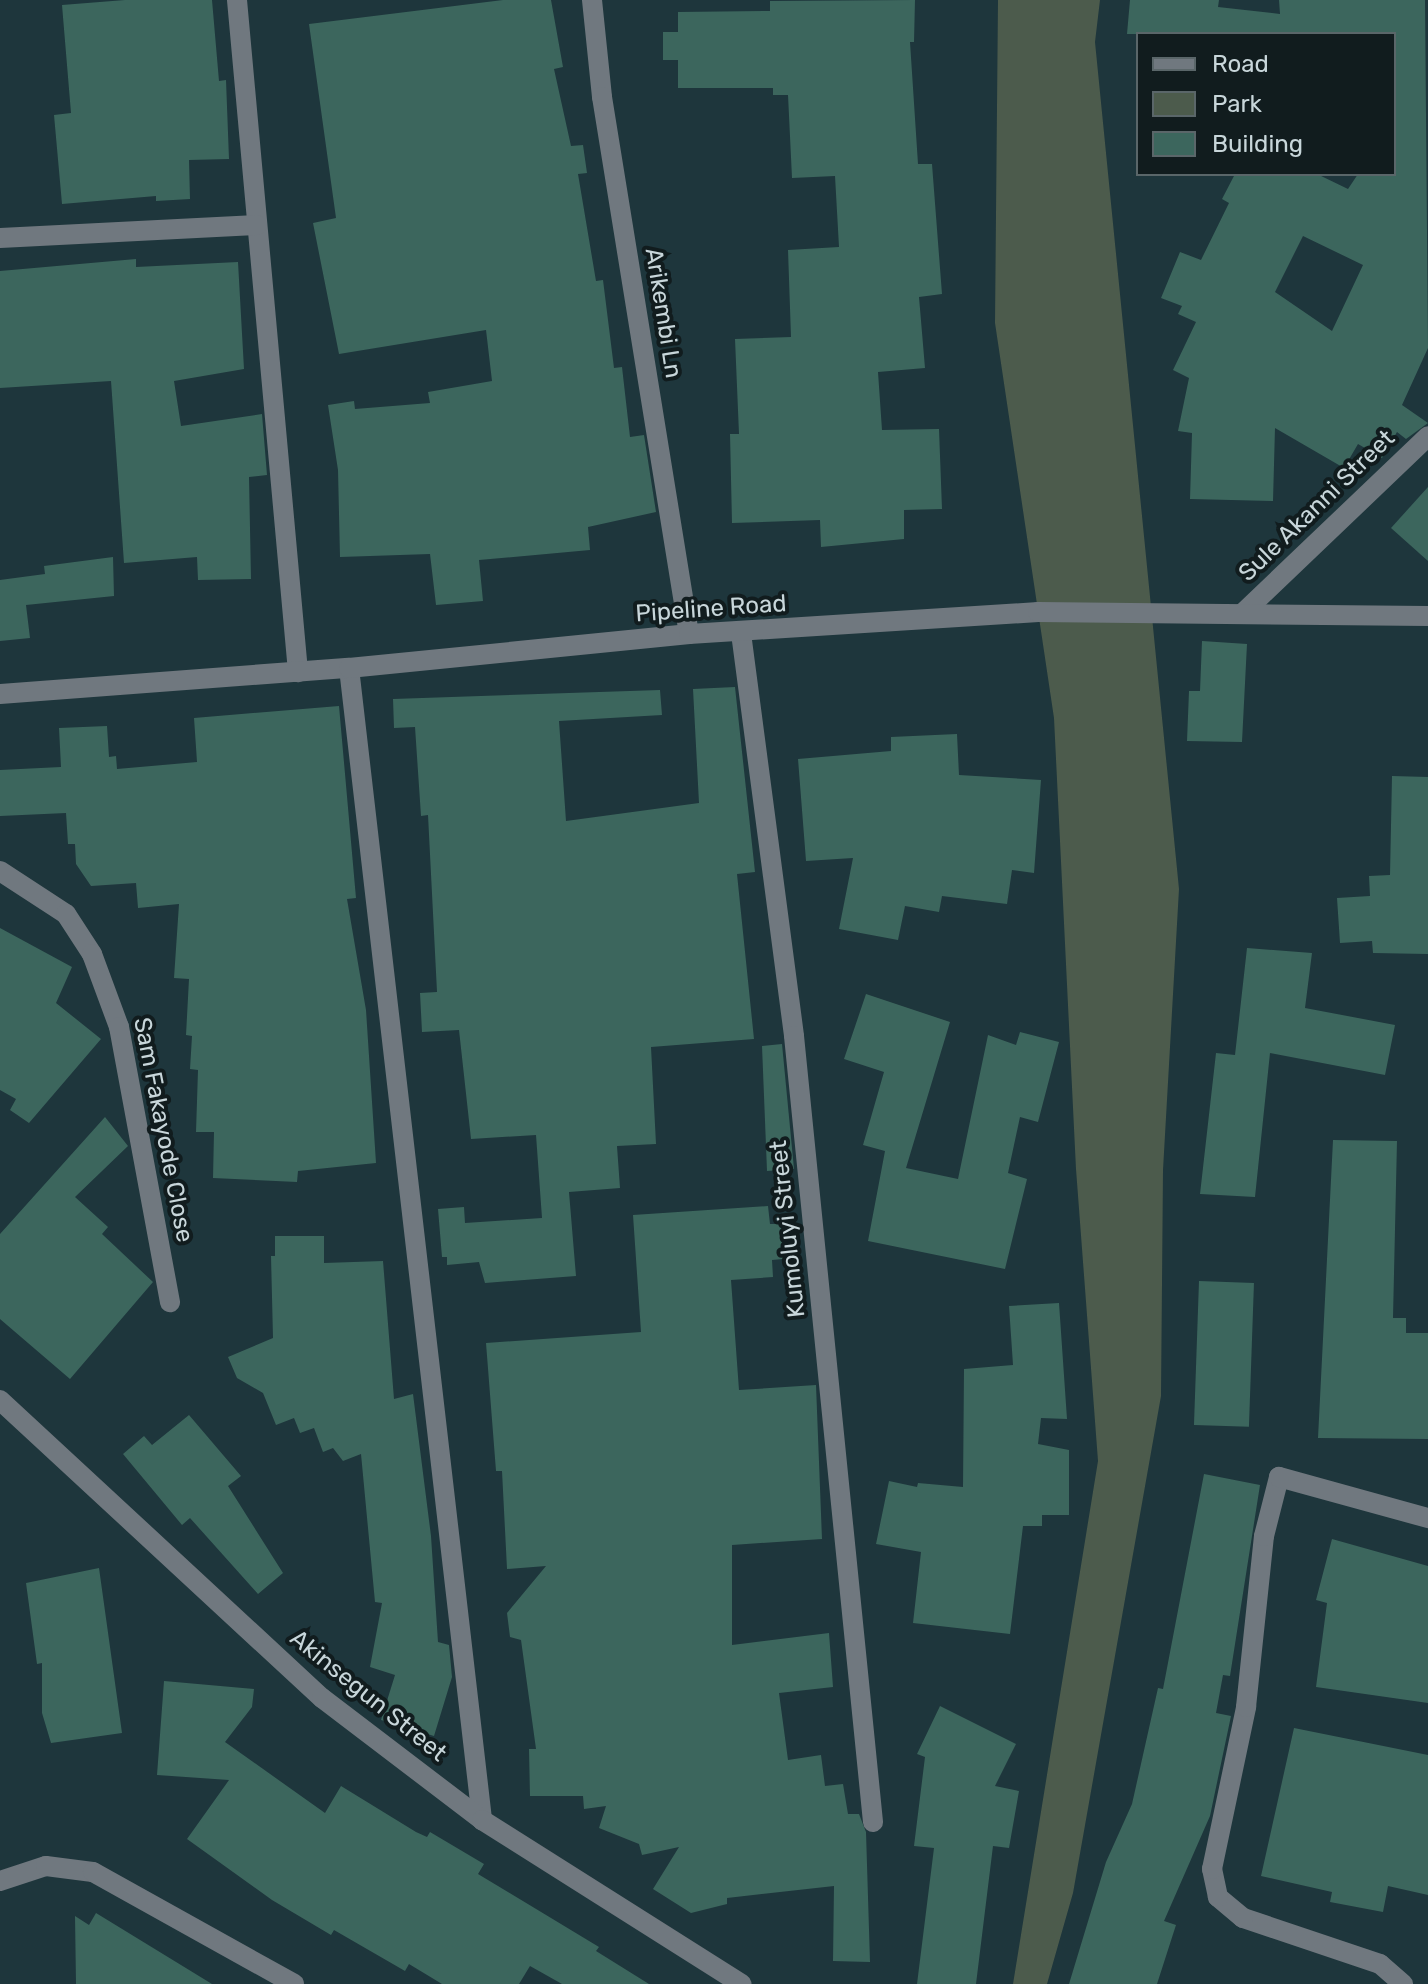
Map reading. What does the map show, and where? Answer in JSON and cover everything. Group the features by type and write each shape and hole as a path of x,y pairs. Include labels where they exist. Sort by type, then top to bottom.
{"street":[{"path":"237,0 298,672"},
{"name":"Arikembi Ln","path":"592,0 602,97 689,634"},
{"path":"0,238 257,225"},
{"name":"Sule Akanni Street","path":"1243,613 1428,436"},
{"name":"Pipeline Road","path":"0,694 349,668 689,634 1038,612 1428,616"},
{"name":"Kumoluyi Street","path":"741,633 796,1052 873,1822"},
{"path":"349,668 482,1820"},
{"name":"Sam Fakayode Close","path":"0,871 66,914 92,954 119,1027 170,1302"},
{"name":"Akinsegun Street","path":"0,1400 322,1698 482,1820 741,1984"},
{"path":"1403,1984 1380,1964 1243,1918 1218,1897 1212,1869 1246,1707 1264,1536 1279,1477 1428,1518"},
{"path":"0,1881 46,1866 93,1872 294,1984"}],"green space":[{"path":"998,0 1100,0 1095,42 1179,889 1163,1170 1161,1396 1073,1893 1047,1984 1013,1984 1098,1461 1076,1169 1054,718 995,323"}],"building":[{"path":"125,0 212,0 219,81 226,80 229,159 189,160 190,199 156,201 156,196 62,204 54,115 71,113 62,5"},
{"path":"503,0 551,0 563,67 554,69 571,146 583,145 587,173 578,174 596,281 603,280 614,368 622,367 630,437 644,435 656,512 588,527 590,550 479,560 483,601 436,605 430,554 340,557 338,470 328,405 354,401 355,409 430,403 428,392 492,381 486,330 339,354 313,223 336,218 309,24"},
{"path":"915,0 914,42 910,42 918,164 932,164 942,294 919,297 925,368 878,372 882,430 939,429 942,509 904,510 904,539 821,547 820,520 732,523 730,434 739,434 735,339 791,337 788,250 839,247 835,176 792,178 788,95 773,95 773,88 678,88 678,60 663,60 663,32 678,32 678,12 770,11 770,1"},
{"path":"1130,0 1219,0 1218,7 1280,14 1279,0 1425,0 1428,348 1402,405 1428,423 1406,439 1397,432 1382,458 1358,444 1344,468 1275,428 1273,501 1190,499 1192,433 1178,431 1189,378 1173,370 1196,322 1178,314 1182,306 1161,298 1180,252 1201,260 1229,203 1222,199 1234,176 1321,176 1348,189 1357,176 1396,176 1396,32 1127,34","holes":["1303,236 1363,265 1332,331 1275,292"]},
{"path":"136,259 136,267 238,262 244,369 174,381 181,426 262,414 267,475 249,477 251,579 198,580 197,557 124,563 111,381 0,388 0,271"},
{"path":"1428,487 1428,561 1391,528"},
{"path":"113,557 114,596 26,605 30,638 0,641 0,580 45,574 44,566"},
{"path":"1202,641 1247,644 1242,742 1187,741 1189,691 1200,691"},
{"path":"735,687 755,872 737,874 754,1039 651,1047 656,1144 617,1146 620,1188 569,1192 576,1276 485,1283 479,1262 447,1265 447,1257 442,1257 438,1209 464,1207 465,1223 542,1218 536,1135 471,1139 459,1030 422,1032 420,993 437,992 428,815 421,816 415,727 394,728 393,699 660,690 662,715 559,721 566,821 699,803 693,689"},
{"path":"339,706 356,898 347,899 366,1010 376,1163 298,1171 297,1182 213,1178 214,1132 196,1132 198,1070 190,1069 192,1036 186,1035 189,979 174,978 179,904 138,908 136,883 91,886 76,864 75,844 68,844 66,813 0,816 0,770 61,767 59,728 107,726 109,757 116,756 117,769 197,762 194,718"},
{"path":"957,734 959,775 1041,780 1034,873 1012,870 1007,904 942,896 939,912 905,906 898,940 839,929 853,858 806,861 798,759 891,751 891,737"},
{"path":"1392,776 1428,777 1428,954 1373,953 1372,941 1340,943 1337,898 1370,896 1369,876 1390,875"},
{"path":"0,928 72,967 56,1003 101,1039 29,1123 10,1110 16,1099 0,1090"},
{"path":"1247,948 1312,953 1305,1008 1395,1025 1385,1075 1270,1053 1255,1197 1200,1194 1216,1053 1235,1055"},
{"path":"866,994 950,1022 906,1168 958,1179 988,1035 1016,1045 1020,1032 1059,1042 1038,1122 1020,1117 1008,1173 1027,1179 1005,1269 868,1241 885,1151 863,1145 884,1072 844,1059"},
{"path":"782,1044 794,1169 767,1171 762,1046"},
{"path":"105,1117 128,1146 75,1197 108,1227 102,1234 153,1282 70,1379 0,1319 0,1234"},
{"path":"1333,1140 1397,1141 1393,1318 1406,1318 1406,1333 1428,1333 1428,1439 1318,1438"},
{"path":"768,1206 770,1224 781,1224 783,1259 772,1260 773,1277 731,1280 739,1390 816,1385 822,1539 732,1545 732,1645 829,1633 833,1687 779,1693 788,1760 821,1755 825,1786 843,1784 848,1814 859,1814 866,1832 870,1962 833,1961 834,1886 727,1898 727,1904 691,1913 653,1889 679,1847 642,1855 639,1844 599,1828 606,1806 584,1809 583,1796 530,1796 529,1749 536,1749 521,1640 510,1637 507,1613 546,1566 507,1569 502,1471 496,1471 486,1343 641,1332 633,1215"},
{"path":"275,1236 324,1236 324,1263 383,1261 394,1399 413,1394 431,1536 438,1642 449,1645 452,1677 434,1736 381,1720 395,1675 370,1667 382,1603 375,1602 361,1454 343,1461 333,1448 323,1452 314,1428 300,1433 294,1418 276,1425 263,1393 237,1378 228,1357 273,1338 271,1256 275,1256"},
{"path":"1199,1281 1254,1283 1249,1427 1194,1425"},
{"path":"1059,1303 1067,1419 1041,1418 1038,1444 1069,1450 1069,1515 1042,1515 1042,1526 1023,1526 1010,1634 913,1623 921,1552 876,1544 889,1481 917,1487 918,1483 963,1487 964,1369 1013,1365 1009,1306"},
{"path":"189,1415 241,1476 228,1486 283,1573 258,1594 190,1518 182,1525 123,1454 144,1436 152,1445"},
{"path":"1204,1474 1260,1485 1230,1676 1223,1675 1216,1713 1231,1716 1210,1816 1164,1921 1176,1925 1157,1984 1069,1984 1106,1862 1132,1804 1158,1688 1163,1689"},
{"path":"1332,1539 1428,1566 1428,1703 1316,1687 1327,1603 1316,1600"},
{"path":"99,1568 122,1733 51,1743 42,1713 42,1663 37,1664 26,1583"},
{"path":"164,1681 254,1689 252,1707 225,1742 325,1813 341,1786 416,1832 427,1837 430,1832 484,1864 478,1874 599,1947 596,1951 649,1984 562,1984 530,1966 519,1984 442,1984 409,1964 405,1971 334,1930 331,1935 272,1900 187,1839 229,1780 157,1775"},
{"path":"940,1706 1016,1744 995,1786 1019,1791 1009,1848 993,1846 976,1984 917,1984 934,1848 914,1846 925,1757 917,1754"},
{"path":"1294,1728 1428,1755 1428,1895 1388,1886 1383,1912 1330,1902 1332,1892 1261,1876"},
{"path":"96,1913 212,1984 76,1984 75,1916 89,1925"}]}
